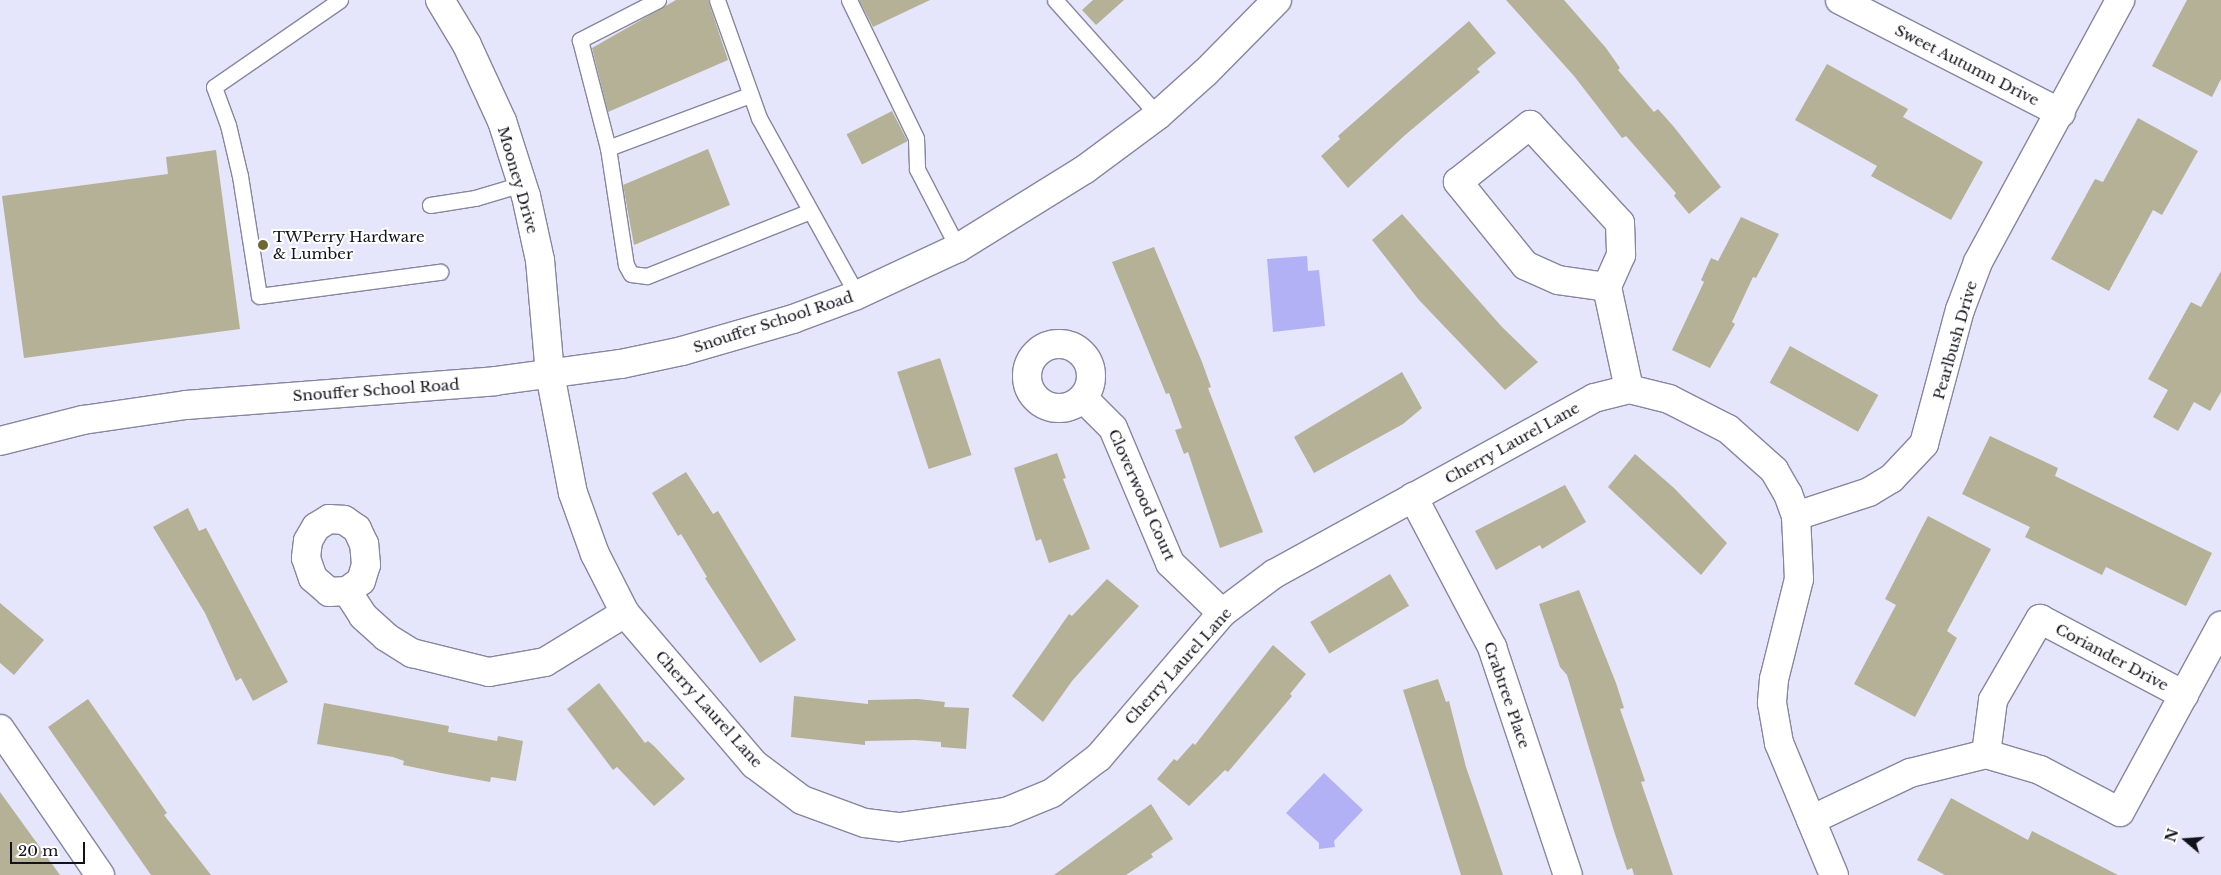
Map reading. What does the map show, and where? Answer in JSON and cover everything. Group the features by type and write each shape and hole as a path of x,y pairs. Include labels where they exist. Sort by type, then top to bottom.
{"street":[{"name":"Mooney Drive","path":"440,0 467,45 502,121 522,184 540,260 550,374"},
{"name":"Snouffer School Road","path":"0,441 83,420 186,405 550,374 682,352 736,337 857,295 958,248 1084,170 1158,114 1206,72 1277,0"},
{"name":"Sweet Autumn Drive","path":"1840,0 1878,8 2061,113"},
{"name":"Pearlbush Drive","path":"1796,516 1869,492 1891,480 1924,444 1960,310 1978,262 2061,113 2120,0"},
{"path":"1607,287 1558,280 1525,265 1458,182 1530,125 1620,223 1620,254 1607,287 1629,389"},
{"name":"Cherry Laurel Lane","path":"550,374 573,493 595,554 625,614 754,764 802,800 865,823 900,827 1006,812 1052,793 1099,757 1222,613 1274,574 1594,398 1629,389 1668,399 1728,429 1774,470 1796,516 1799,579 1774,679 1772,703 1779,743 1834,875"},
{"name":"Cloverwood Court","path":"1083,398 1113,428 1170,563 1222,613"},
{"name":"Crabtree Place","path":"1412,497 1492,647 1568,875"},
{"path":"347,592 363,616 380,632 412,653 489,672 545,662 625,614"},
{"name":"Coriander Drive","path":"2184,695 2040,619 1993,700 1986,754 2040,770 2120,812 2184,695 2221,626"},
{"path":"0,730 100,875"},
{"path":"1811,820 1910,773 1986,754"}],"lane":[{"path":"340,0 214,87 228,125 240,176 259,296 440,272"},
{"path":"658,0 580,40 608,148 626,265 631,274 639,278 810,211"},
{"path":"717,0 759,118 857,295"},
{"path":"849,0 916,138 917,169 958,248"},
{"path":"1055,0 1158,114"},
{"path":"608,148 750,95"},
{"path":"430,206 474,198 522,184"}],"shaded area":[{"path":"1307,256 1308,271 1319,270 1325,326 1273,332 1267,259"},
{"path":"1324,773 1363,810 1334,841 1335,847 1319,849 1319,843 1286,813"}],"building":[{"path":"676,0 708,0 728,60 608,112 592,48"},
{"path":"859,0 930,0 873,27"},
{"path":"1093,0 1124,0 1096,25 1082,10"},
{"path":"1506,0 1564,0 1606,48 1620,68 1618,70 1654,112 1658,109 1674,127 1721,187 1689,214 1674,196 1676,193 1626,136 1622,138 1574,76"},
{"path":"2187,0 2221,0 2221,79 2212,97 2152,66"},
{"path":"1469,21 1496,53 1477,69 1480,72 1404,136 1348,188 1321,156 1340,139 1338,136"},
{"path":"1827,64 1908,109 1903,117 1983,162 1951,220 1871,176 1877,166 1795,120"},
{"path":"892,111 907,141 862,164 847,134"},
{"path":"2138,118 2198,151 2162,215 2153,210 2109,291 2051,259 2095,179 2103,182"},
{"path":"708,149 730,205 634,245 623,185"},
{"path":"216,150 240,329 24,358 2,196 168,174 166,157"},
{"path":"1402,214 1502,327 1538,362 1505,390 1419,300 1372,240"},
{"path":"1741,217 1779,234 1756,278 1753,277 1732,322 1735,324 1710,368 1672,350 1704,282 1701,280 1711,258 1718,261"},
{"path":"1154,247 1202,362 1211,387 1208,388 1263,532 1220,548 1188,452 1184,454 1175,430 1182,428 1169,393 1166,394 1112,262"},
{"path":"2221,271 2221,392 2210,411 2194,402 2178,431 2153,417 2168,390 2148,379 2191,302 2201,307"},
{"path":"1790,346 1878,395 1858,432 1770,383"},
{"path":"940,358 972,455 929,469 897,372"},
{"path":"1402,372 1422,408 1403,424 1314,473 1294,437"},
{"path":"1990,436 2058,468 2055,476 2212,553 2186,606 2106,567 2102,575 2025,537 2030,527 1962,494"},
{"path":"1057,453 1066,478 1063,479 1090,549 1049,563 1041,539 1036,541 1014,468"},
{"path":"1635,454 1674,488 1727,543 1701,575 1608,487"},
{"path":"686,472 713,514 718,511 796,640 760,663 705,578 707,577 681,534 678,536 652,493"},
{"path":"1565,485 1586,522 1542,549 1540,545 1496,570 1475,531"},
{"path":"188,508 199,531 206,528 288,682 253,701 241,678 236,681 205,613 153,527"},
{"path":"1928,516 1991,549 1947,631 1957,638 1915,717 1854,684 1896,605 1885,599"},
{"path":"1390,574 1409,606 1329,654 1310,622"},
{"path":"1107,579 1139,606 1072,681 1043,722 1012,696 1069,614 1072,616"},
{"path":"1579,590 1616,683 1624,708 1620,709 1645,781 1641,782 1673,875 1634,875 1632,868 1627,870 1567,675 1560,667 1539,604"},
{"path":"0,603 44,640 14,675 0,663"},
{"path":"1273,645 1306,674 1290,694 1292,696 1228,772 1225,770 1189,806 1157,779 1174,759 1177,761 1193,743 1195,745"},
{"path":"1438,679 1446,702 1449,701 1466,767 1503,875 1461,875 1403,690"},
{"path":"599,683 645,743 648,741 654,746 685,779 654,806 617,767 613,770 567,709"},
{"path":"794,696 868,704 868,700 918,699 945,702 944,707 969,708 966,749 941,747 941,742 915,740 865,741 865,745 791,737"},
{"path":"88,699 167,813 164,815 211,875 151,875 48,727"},
{"path":"324,703 449,726 448,732 497,741 498,736 523,741 516,781 491,777 490,782 441,773 403,765 404,761 393,757 317,744"},
{"path":"0,792 60,875 0,875"},
{"path":"1951,798 2028,840 2032,831 2118,875 1945,875 1917,860"},
{"path":"1151,804 1173,839 1151,854 1153,857 1126,875 1054,875"}],"place":[{"name":"TWPerry Hardware & Lumber","path":"263,245"}]}
